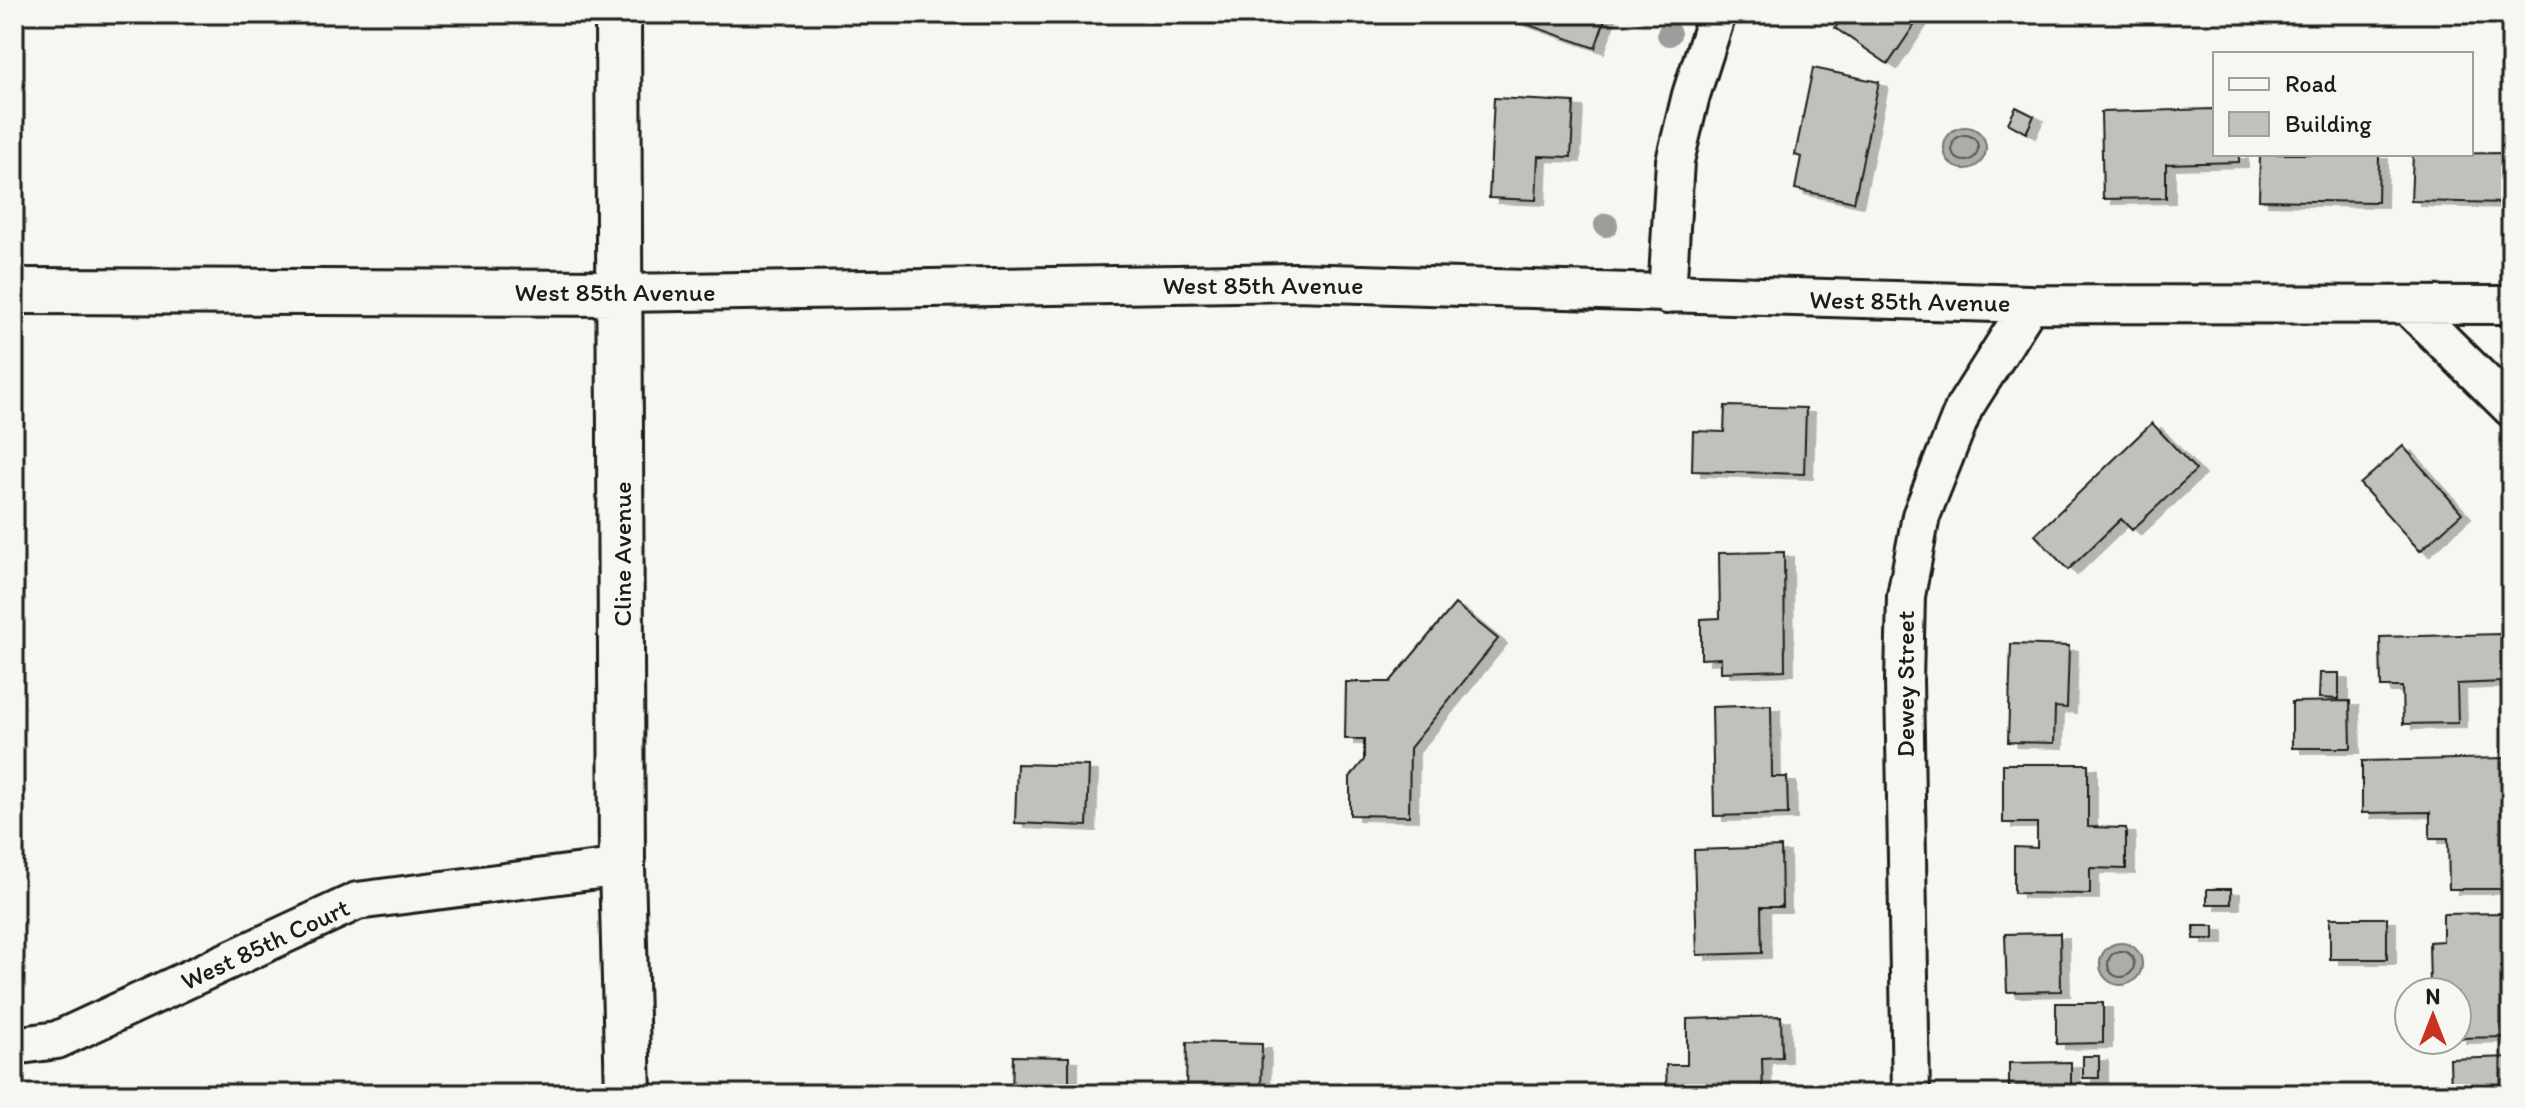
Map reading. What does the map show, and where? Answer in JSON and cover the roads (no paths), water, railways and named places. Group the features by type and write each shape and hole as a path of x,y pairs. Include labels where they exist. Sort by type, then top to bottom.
{"street":[{"name":"Cline Avenue","path":"618,14 622,867 628,1094"},
{"path":"1667,295 1675,161 1691,95 1717,14"},
{"name":"West 85th Avenue","path":"14,291 621,293 1296,282 2030,304 2511,305"},
{"name":"Dewey Street","path":"1911,1094 1904,680 1906,596 1921,516 1964,408 2030,304"},
{"path":"2407,305 2511,408"},
{"name":"West 85th Court","path":"14,1046 57,1040 357,901 622,867"}],"water":[{"path":"1965,127 1980,133 1986,148 1980,163 1965,169 1950,163 1944,148 1950,133"},
{"path":"2121,943 2136,949 2142,964 2136,979 2121,985 2106,979 2100,964 2106,949"}]}
